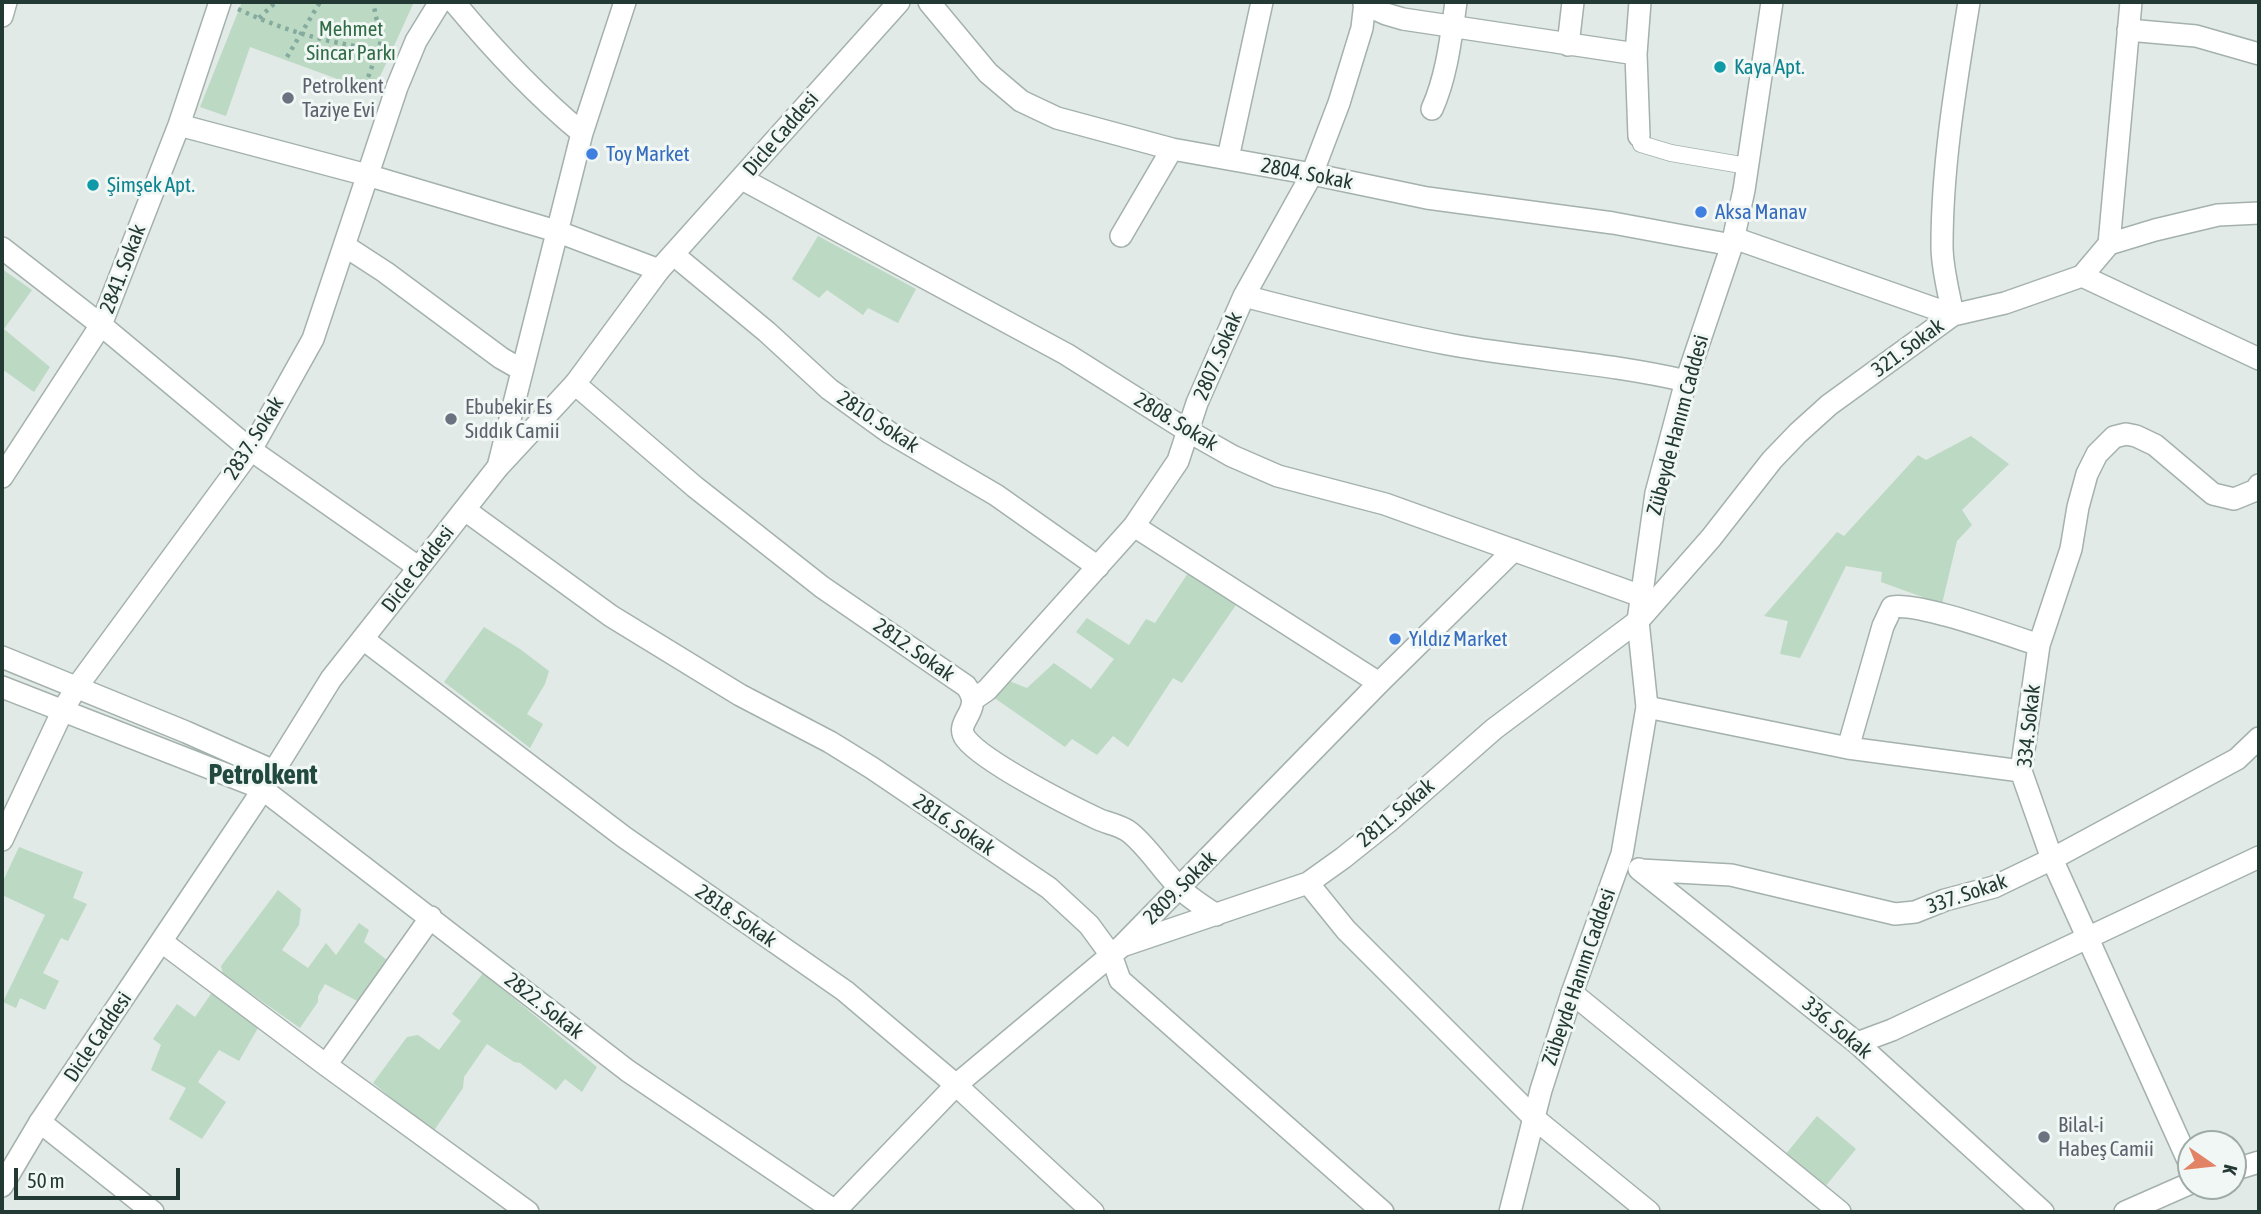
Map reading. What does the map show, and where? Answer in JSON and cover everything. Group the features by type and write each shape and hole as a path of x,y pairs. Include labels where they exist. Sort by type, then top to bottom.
{"street":[{"path":"2,16 6,2"},
{"name":"2837. Sokak","path":"2,840 76,688 251,450 313,339 397,87 411,54 440,2"},
{"path":"454,2 520,77 582,132"},
{"path":"498,467 582,132 625,2"},
{"name":"Dicle Caddesi","path":"2,1185 40,1122 162,942 331,679 498,467 575,384 666,263 899,2"},
{"name":"2804. Sokak","path":"929,2 988,73 1021,100 1057,118 1172,149 1427,198 1733,241 1952,315"},
{"path":"1228,158 1262,2"},
{"path":"1432,109 1442,78 1456,2"},
{"path":"1568,45 1573,2"},
{"path":"1640,2 1636,54 1641,144 1671,153 1747,166"},
{"name":"Zübeyde Hanım Caddesi","path":"1510,1212 1541,1090 1572,993 1622,854 1647,706 1638,621 1656,493 1686,381 1733,241 1772,2"},
{"path":"1952,315 1942,249 1946,164 1969,2"},
{"path":"2109,244 2131,2"},
{"path":"1365,3 1386,14 1452,27 1636,54"},
{"name":"2807. Sokak","path":"974,699 987,690 1098,567 1133,526 1178,461 1197,402 1244,296 1312,174 1339,103 1362,28 1365,3"},
{"name":"2841. Sokak","path":"2,477 101,326 227,5"},
{"path":"2128,30 2196,36 2259,54"},
{"name":"2810. Sokak","path":"179,125 367,175 666,263 767,332 829,389 890,433 996,495 1098,567"},
{"path":"1121,236 1172,149"},
{"name":"2808. Sokak","path":"742,179 1066,354 1232,456 1278,476 1385,504 1641,596"},
{"path":"2259,212 2218,215 2109,244 2082,276 2259,359"},
{"path":"345,246 501,358 522,370"},
{"path":"2,248 251,450 418,567"},
{"name":"321. Sokak","path":"1638,621 1711,538 1772,460 1829,405 1952,315 2005,303 2082,276"},
{"path":"1244,296 1370,328 1455,345 1594,363 1686,381"},
{"name":"2812. Sokak","path":"575,384 695,487 822,587 966,686 974,699 962,728 964,736 977,751 1038,787 1099,819 1127,830 1180,889 1216,915"},
{"name":"334. Sokak","path":"2177,1136 2052,859 2021,771 2039,645 2071,549 2087,474 2097,454 2114,437 2126,434 2155,445 2213,494 2234,499 2259,485"},
{"name":"2816. Sokak","path":"465,510 611,616 740,695 861,761 1038,881 1116,950 1120,980 1383,1212"},
{"path":"1133,526 1379,682"},
{"name":"2809. Sokak","path":"835,1212 956,1085 1116,950 1180,889 1379,682 1514,550"},
{"path":"1848,748 1883,626 1892,607 1902,605 1924,610 2039,645"},
{"name":"2811. Sokak","path":"1116,950 1308,883 1388,822 1494,729 1638,621"},
{"name":"2818. Sokak","path":"363,639 624,837 845,991 956,1085 1093,1212"},
{"path":"2,657 186,732 268,779"},
{"path":"2,687 268,779"},
{"path":"1647,706 1848,748 2021,771"},
{"name":"337. Sokak","path":"1641,870 1731,875 1895,914 1915,912 1945,900 1994,887 2052,859 2237,760 2258,742"},
{"name":"2822. Sokak","path":"268,779 431,917 628,1071 835,1212"},
{"name":"336. Sokak","path":"1622,854 1857,1043 2043,1212"},
{"path":"1857,1043 1892,1030 2259,857"},
{"path":"1308,883 1346,930 1535,1119 1649,1212"},
{"path":"326,1065 431,917"},
{"path":"162,942 528,1212"},
{"path":"1572,993 1840,1212"},
{"path":"40,1122 153,1212"},
{"path":"2125,1212 2177,1189"}],"path":[{"path":"258,19 276,2"},
{"path":"287,57 320,2"},
{"path":"360,92 382,41 373,2"},
{"path":"227,5 300,35 340,44 411,54"}],"green space":[{"name":"Mehmet Sincar Parkı","path":"242,2 414,2 373,92 250,47 226,116 200,107"},
{"path":"818,236 916,289 898,323 868,308 863,315 827,290 819,298 792,279"},
{"path":"2,269 32,290 4,329 50,367 34,392 2,369"},
{"path":"1971,436 2009,464 1962,510 1972,525 1957,541 1942,604 1881,582 1882,572 1846,566 1800,658 1780,654 1788,621 1764,616 1837,532 1844,536 1918,455 1926,460"},
{"path":"1190,570 1236,605 1182,683 1173,678 1128,747 1113,736 1097,755 1072,739 1065,747 993,697 1004,679 1027,688 1054,663 1091,689 1114,659 1076,632 1087,618 1129,645 1146,619 1155,623"},
{"path":"484,627 549,671 545,684 527,714 543,724 530,748 444,682"},
{"path":"19,847 83,872 73,898 87,904 68,941 61,938 43,973 59,981 45,1010 20,998 16,1008 3,1002 45,915 2,895 2,883"},
{"path":"278,890 301,909 299,925 282,950 308,968 326,943 336,955 359,923 369,930 364,942 387,960 361,1003 325,984 318,996 318,1002 300,1028 223,974 221,966"},
{"path":"483,973 597,1067 582,1092 565,1079 556,1090 520,1063 514,1062 487,1044 464,1077 463,1088 433,1132 373,1083 407,1037 418,1035 439,1050 461,1021 452,1014"},
{"path":"213,991 258,1028 239,1061 219,1050 198,1082 226,1102 202,1139 169,1119 186,1088 151,1070 161,1045 153,1039 177,1004 195,1017"},
{"path":"1817,1116 1856,1149 1824,1188 1785,1155"}],"place":[{"name":"Kaya Apt.","path":"1720,67"},
{"name":"Petrolkent Taziye Evi","path":"288,98"},
{"name":"Toy Market","path":"592,154"},
{"name":"Şimşek Apt.","path":"93,185"},
{"name":"Aksa Manav","path":"1701,212"},
{"name":"Ebubekir Es Sıddık Camii","path":"451,419"},
{"name":"Yıldız Market","path":"1395,639"},
{"name":"Bilal-i Habeş Camii","path":"2044,1137"}],"district":[{"name":"Petrolkent","path":"263,775"}]}
